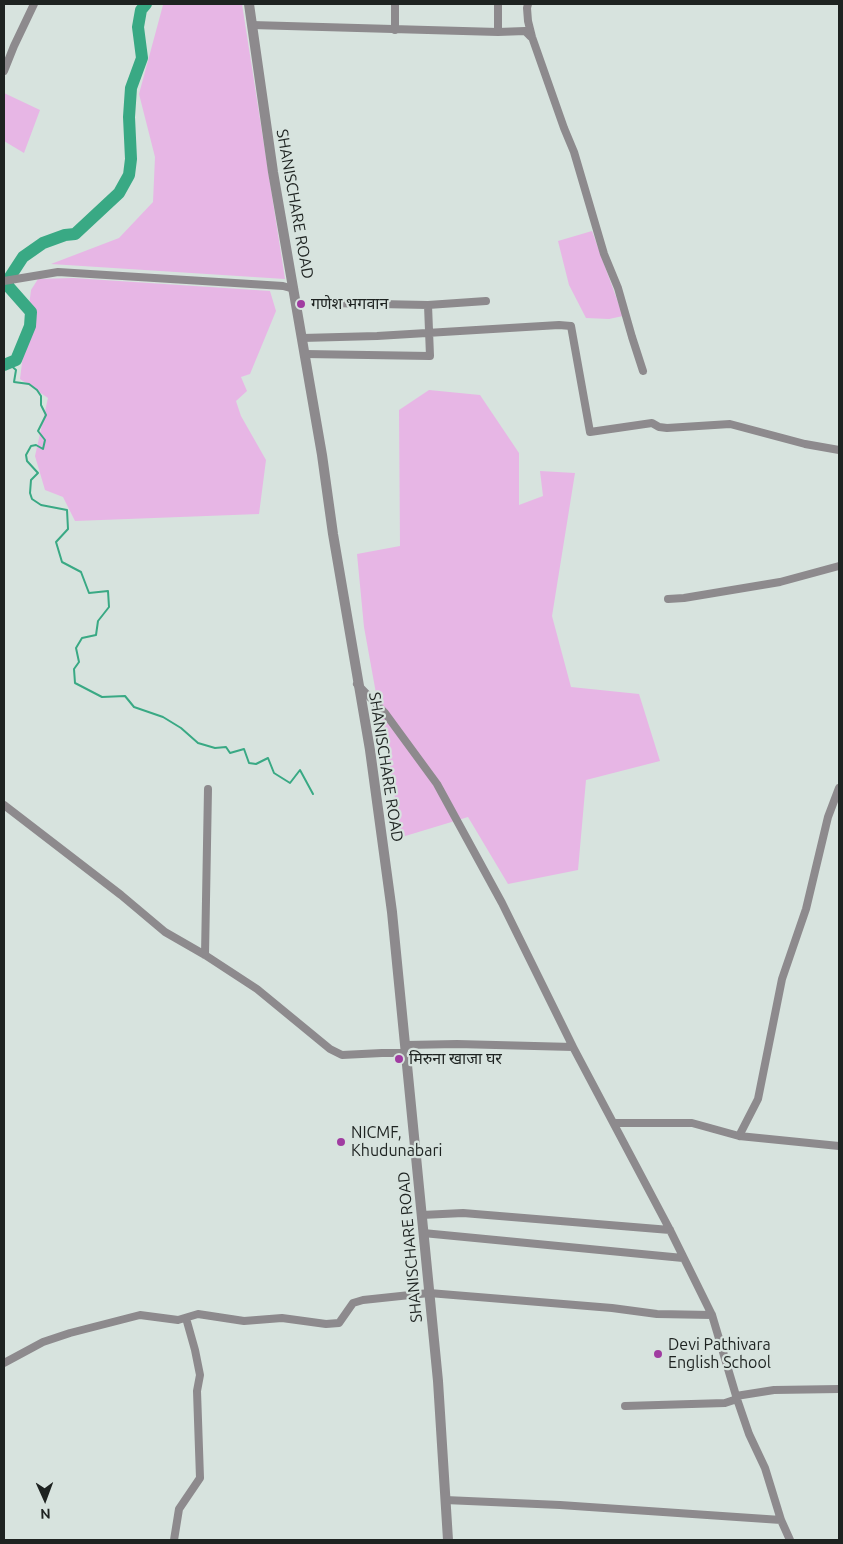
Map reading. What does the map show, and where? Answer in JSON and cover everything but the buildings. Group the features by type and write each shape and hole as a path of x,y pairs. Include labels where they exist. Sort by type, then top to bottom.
{"street":[{"path":"4,71 34,4"},
{"name":"SHANISCHARE ROAD","path":"249,4 273,172 322,455 357,684 370,750 392,912 438,1381 448,1540"},
{"path":"394,30 395,4"},
{"path":"498,4 498,32"},
{"path":"528,4 528,21 532,37 574,152 604,254 618,288 643,371"},
{"path":"252,25 394,30 525,31 532,37"},
{"path":"4,281 58,272 167,277 283,286 294,289"},
{"path":"328,303 428,305 486,301"},
{"path":"305,354 430,356 428,305"},
{"path":"302,338 571,326 590,432 652,423 659,427 667,428 730,424 805,444 839,450"},
{"path":"668,599 780,582 839,566"},
{"path":"357,684 364,689 390,720 437,784 499,896 573,1046 670,1230 712,1315 749,1434 765,1468 781,1520 790,1540"},
{"path":"739,1136 758,1099 782,979 806,909 828,817 839,788"},
{"path":"205,955 208,789"},
{"path":"4,805 121,895 165,932 205,955 257,989 330,1049 342,1055 458,1044 573,1046"},
{"path":"614,1123 692,1123 739,1136 839,1146"},
{"path":"422,1215 463,1213 670,1230"},
{"path":"423,1234 684,1258"},
{"path":"4,1362 43,1342 140,1315 178,1320 198,1314 244,1321 282,1318 326,1324 339,1323 354,1303 363,1300 429,1293 612,1308 657,1314 712,1315"},
{"path":"174,1540 179,1509 200,1478 197,1392 200,1375 196,1350 186,1318"},
{"path":"625,1406 725,1403 737,1398 774,1390 839,1389"},
{"path":"445,1500 560,1505 781,1520"}],"shaded area":[{"path":"242,4 285,279 51,264 119,238 153,202 155,157 139,94 163,5"},
{"path":"4,93 40,110 24,153 4,141"},
{"path":"592,231 623,316 609,319 586,318 569,285 558,241"},
{"path":"73,278 270,291 276,311 250,374 241,377 247,391 236,401 241,416 266,460 259,514 75,521 63,497 45,490 35,456 48,398 20,379 31,290 38,279"},
{"path":"429,390 480,395 519,453 519,505 543,496 540,471 575,473 552,616 571,687 639,694 660,761 586,780 578,870 508,884 468,817 402,837 364,627 357,554 400,546 399,410"}],"waterway":[{"path":"4,365 16,360 30,326 31,312 8,286 8,280 23,257 43,243 65,235 75,234 119,193 129,175 131,159 129,117 131,88 142,58 138,27 141,10 146,4"},
{"path":"8,363 16,370 14,382 29,384 37,390 41,396 41,405 46,415 38,431 45,440 43,449 36,445 31,446 26,455 27,461 38,473 31,480 30,493 32,499 41,505 67,510 68,529 56,542 62,562 81,572 89,593 108,591 109,607 98,621 96,635 82,638 76,648 79,662 74,669 75,683 102,697 125,696 134,707 163,717 181,728 198,743 215,748 226,747 230,753 244,749 249,763 256,764 268,758 274,773 290,783 300,770 313,794"}],"place":[{"name":"गणेश भगवान","path":"301,304"},
{"name":"मिरुना खाजा घर","path":"399,1059"},
{"name":"NICMF, Khudunabari","path":"341,1142"},
{"name":"Devi Pathivara English School","path":"658,1354"}]}
